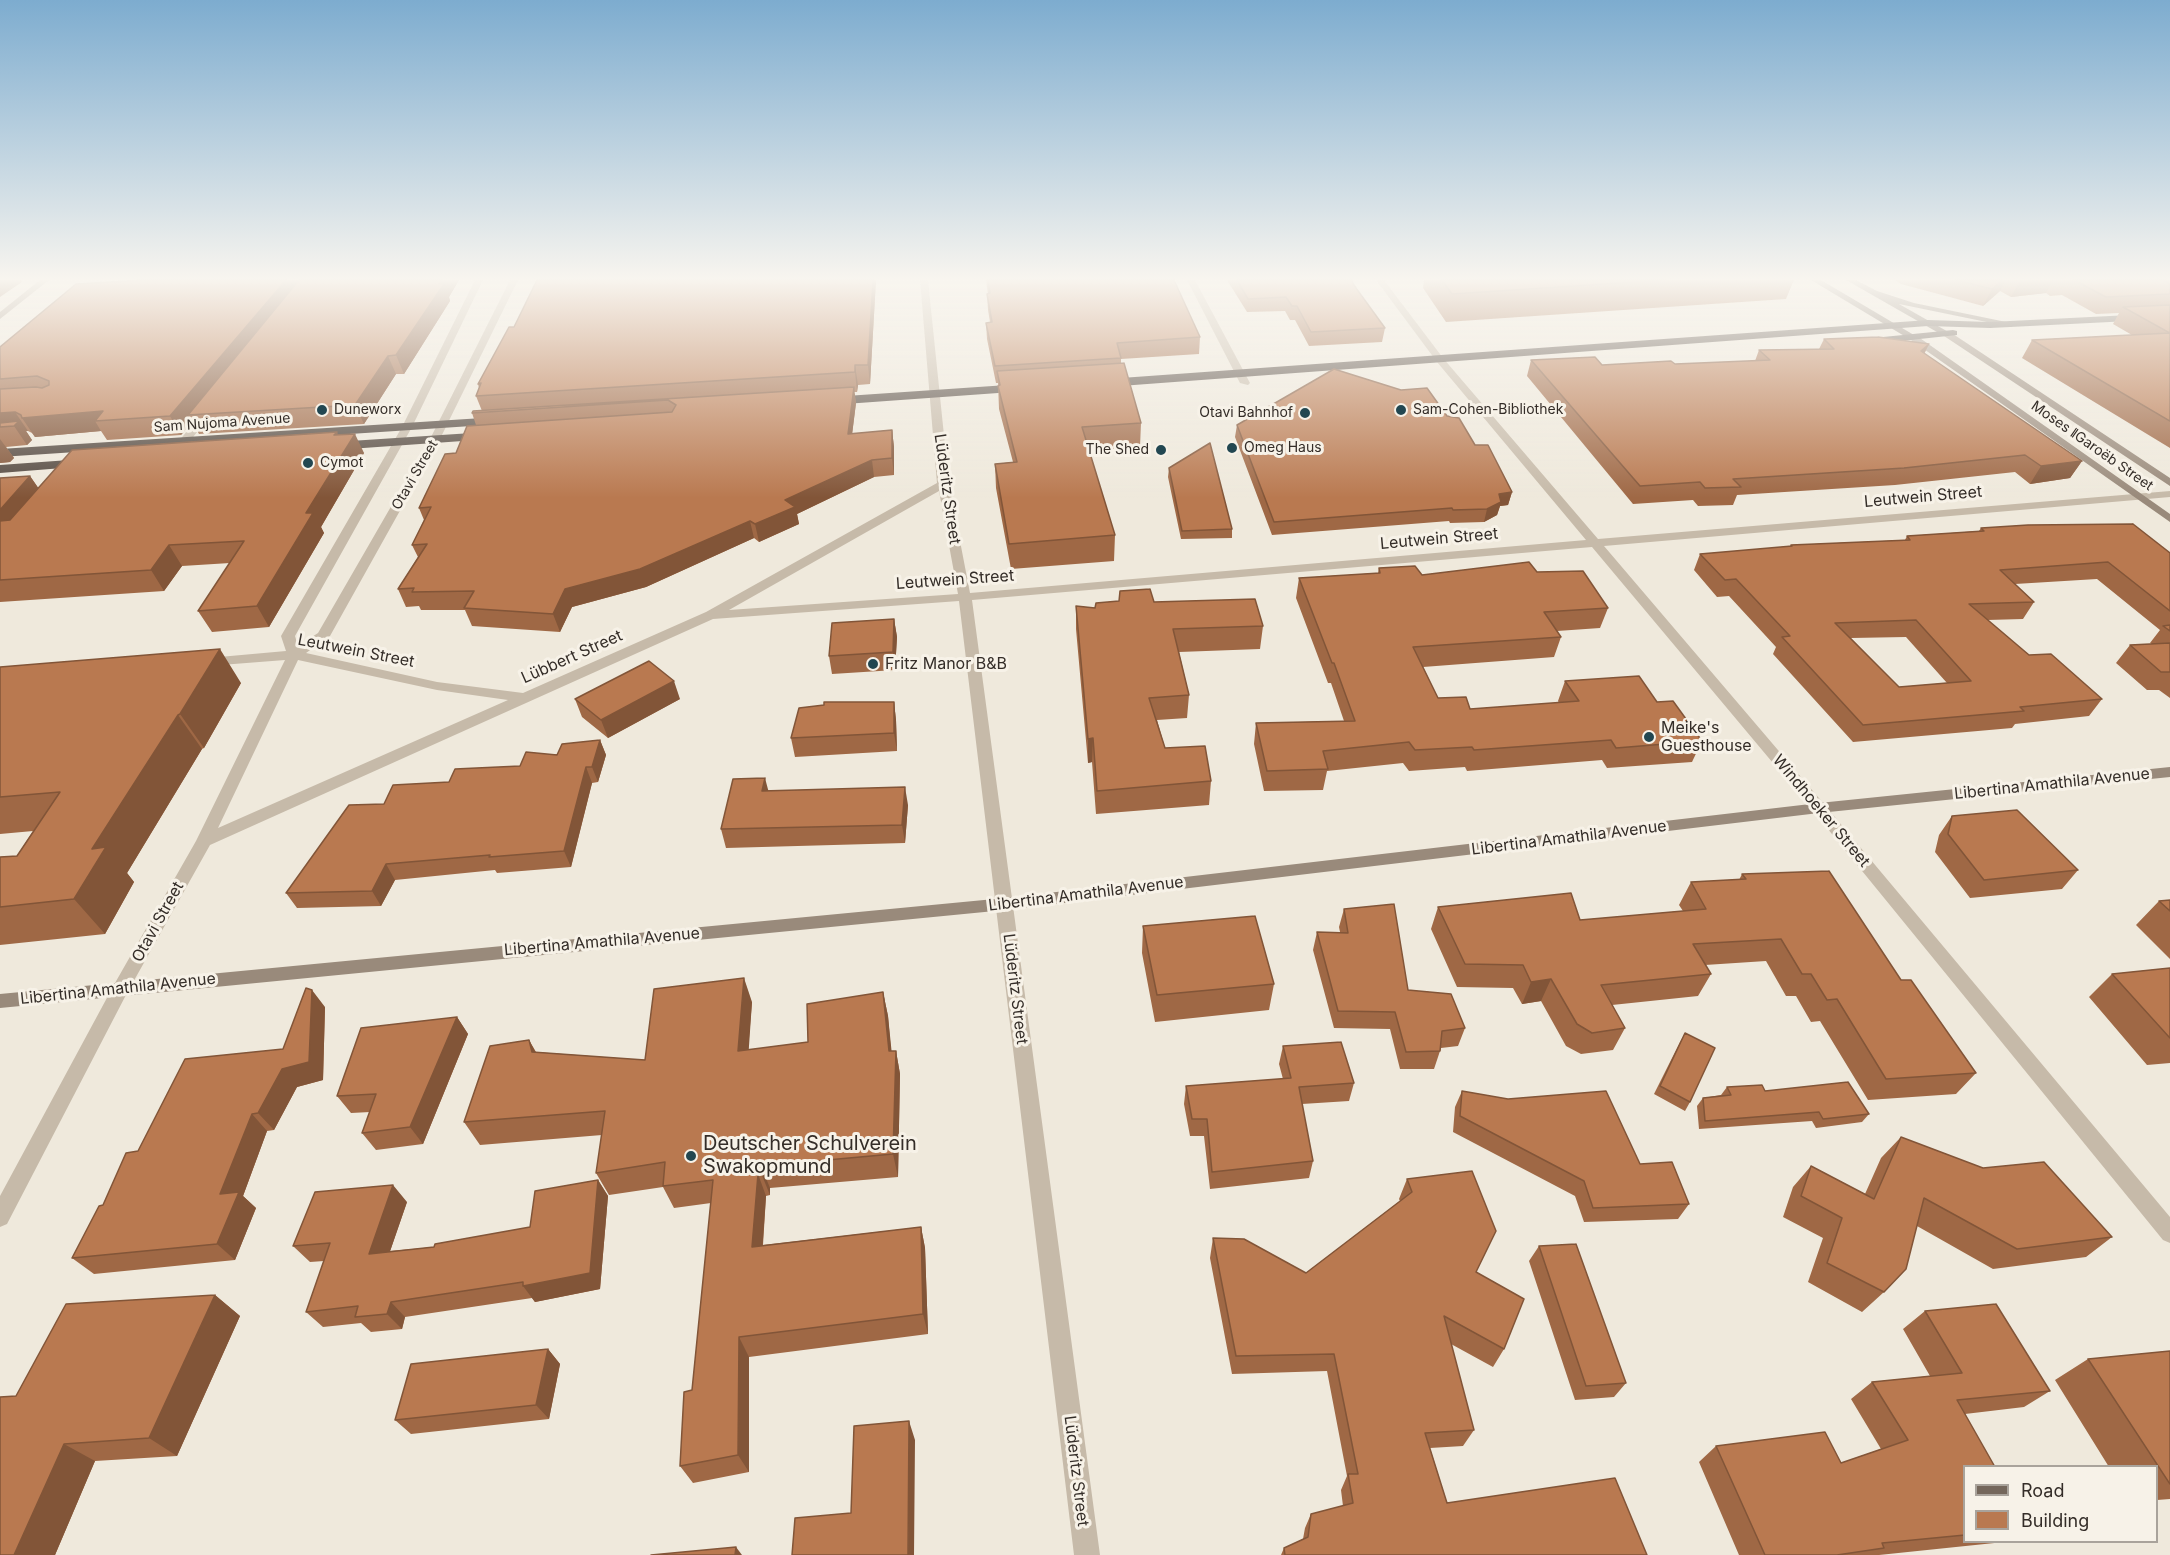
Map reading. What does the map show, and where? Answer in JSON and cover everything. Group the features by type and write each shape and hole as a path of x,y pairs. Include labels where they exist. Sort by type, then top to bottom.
{"highway":[{"path":"1444,365 1592,353"},
{"path":"1101,388 1444,365 1689,353"},
{"path":"819,401 936,399 1030,393"},
{"path":"829,412 936,399"},
{"name":"Sam Nujoma Avenue","path":"0,453 513,420"},
{"path":"328,446 495,435"},
{"path":"0,469 93,462"}],"street":[{"name":"Otavi Street","path":"294,655 288,636 407,427 443,353"},
{"name":"Otavi Street","path":"0,1217 122,988 204,841 294,655 323,636 435,439 478,353"},
{"name":"Lüderitz Street","path":"931,353 943,484 965,597 1087,1555"},
{"path":"1229,353 1242,378"},
{"name":"Windhoeker Street","path":"1435,353 1819,808 2170,1233"},
{"name":"Moses ǁGaroëb Street","path":"1934,353 2170,519"},
{"name":"Moses ǁGaroëb Street","path":"1975,353 2170,483"},
{"path":"173,456 213,405"},
{"name":"Lübbert Street","path":"204,841 711,615 943,484"},
{"name":"Leutwein Street","path":"711,615 965,597 2170,494"},
{"name":"Leutwein Street","path":"188,663 294,655 437,686 525,698"},
{"name":"Libertina Amathila Avenue","path":"0,1001 1005,904 1819,808 2170,772"}],"building":[{"path":"0,353 224,353 170,416 95,421 103,411 22,418 15,412 0,413 0,389 42,388 49,385 49,381 37,376 0,379"},
{"path":"239,353 398,353 388,356 355,405 188,415"},
{"path":"495,353 869,353 868,365 855,365 855,372 476,396 481,383 478,384"},
{"path":"992,353 1120,353 1121,358 995,366"},
{"path":"1762,353 1923,353 2082,461 2041,466 2025,455 1904,468 1733,479 1741,487 1705,488 1700,482 1640,486 1531,360 1595,357 1602,365 1671,361 1675,364 1770,360"},
{"path":"2053,353 2170,353 2170,421"},
{"path":"1124,363 1141,423 1082,427 1115,535 1009,544 995,464 1017,462 998,386 1000,385 997,371"},
{"path":"1334,369 1401,390 1427,388 1447,416 1459,418 1475,445 1488,445 1512,492 1499,494 1501,502 1487,509 1453,510 1452,508 1274,522 1237,425"},
{"path":"854,387 848,434 892,430 892,458 872,460 785,500 795,507 755,524 750,521 640,569 565,589 553,614 464,608 474,591 412,592 414,588 398,589 427,544 412,545 431,507 419,508 445,454 456,453 467,426 672,412 676,405 668,400 472,413 473,411"},
{"path":"19,421 14,426 0,427 0,423"},
{"path":"337,432 334,435 355,434 306,513 313,513 257,606 198,611 244,541 169,545 151,570 0,580 0,521 10,520 72,450"},
{"path":"1210,443 1232,529 1182,531 1169,468"},
{"path":"30,476 0,510 0,478"},
{"path":"2133,524 2170,553 2170,611 2108,562 2000,570 2034,602 1969,604 2029,655 2051,654 2102,699 2020,707 2024,711 1863,725 1782,637 1790,636 1736,579 1725,580 1700,554 1791,545 1910,540 1907,536 1984,531 1981,528","holes":["1916,620 1971,681 1899,687 1835,623"]},
{"path":"1529,562 1537,572 1583,571 1608,608 1544,612 1561,637 1413,647 1438,698 1466,697 1470,709 1579,701 1565,681 1639,676 1657,702 1673,701 1702,741 1616,748 1611,740 1474,750 1472,747 1415,750 1409,742 1323,751 1328,769 1267,771 1256,723 1355,721 1299,578 1380,573 1379,568 1415,566 1422,575"},
{"path":"1150,589 1154,602 1255,599 1263,626 1173,629 1189,695 1149,698 1165,748 1205,746 1211,781 1097,791 1093,738 1088,739 1076,606 1095,608 1096,603 1119,601 1120,591"},
{"path":"894,619 893,652 829,656 832,623"},
{"path":"2170,643 2170,672 2161,672 2130,645"},
{"path":"220,649 92,849 106,847 74,899 0,907 0,857 17,856 60,792 0,797 0,667"},
{"path":"649,661 674,681 601,720 575,699"},
{"path":"824,702 894,702 894,733 791,738 799,708 824,705"},
{"path":"600,740 592,767 586,767 564,851 386,864 372,891 286,893 349,805 384,804 393,785 449,782 455,769 520,766 526,752 557,755 562,744"},
{"path":"765,778 762,791 905,787 902,825 721,829 733,779"},
{"path":"2017,810 2078,870 1984,880 1948,834 1952,816"},
{"path":"1829,871 1901,980 1911,980 1976,1073 1886,1079 1837,999 1827,1000 1811,974 1802,974 1781,939 1693,944 1711,974 1601,985 1625,1028 1592,1033 1577,1024 1551,979 1531,982 1523,965 1465,964 1438,907 1571,893 1580,920 1706,909 1691,882 1746,879 1742,874"},
{"path":"2170,900 2170,911 2159,901"},
{"path":"1394,904 1408,990 1451,994 1465,1028 1442,1031 1440,1051 1406,1052 1395,1012 1338,1011 1317,932 1348,933 1344,909"},
{"path":"1255,916 1274,984 1157,995 1143,926"},
{"path":"2170,968 2170,1038 2112,974"},
{"path":"744,978 738,1051 808,1042 807,1004 883,992 889,1051 896,1051 893,1154 761,1166 761,1173 758,1174 752,1247 921,1227 923,1314 739,1337 738,1455 680,1466 684,1392 692,1390 713,1180 663,1186 665,1162 596,1173 605,1111 464,1122 490,1046 529,1040 532,1052 645,1060 654,989"},
{"path":"306,988 312,990 309,1062 282,1069 258,1113 252,1114 220,1194 239,1192 217,1244 72,1258 99,1206 103,1205 126,1153 138,1151 185,1059 283,1049"},
{"path":"457,1017 410,1127 362,1133 376,1094 337,1096 361,1028"},
{"path":"1685,1033 1715,1048 1690,1102 1660,1086"},
{"path":"1341,1042 1354,1083 1299,1087 1313,1161 1212,1172 1207,1119 1192,1119 1186,1086 1291,1078 1283,1046"},
{"path":"1848,1082 1869,1114 1823,1119 1819,1112 1705,1121 1703,1098 1731,1095 1727,1087 1762,1085 1765,1091"},
{"path":"1462,1091 1508,1099 1606,1091 1640,1164 1672,1162 1689,1204 1593,1208 1584,1181 1460,1116"},
{"path":"1901,1137 1983,1168 2044,1162 2112,1237 2017,1249 1924,1198 1906,1269 1884,1292 1827,1263 1842,1218 1801,1196 1811,1166 1874,1199"},
{"path":"1472,1171 1496,1231 1476,1272 1524,1299 1504,1349 1444,1316 1474,1430 1425,1433 1447,1503 1615,1478 1647,1555 1285,1555 1284,1548 1308,1537 1311,1514 1353,1503 1348,1474 1358,1474 1334,1354 1236,1356 1213,1238 1244,1239 1306,1273 1412,1192 1407,1179"},
{"path":"598,1180 590,1273 523,1286 523,1282 391,1302 387,1314 355,1317 358,1306 306,1312 330,1243 293,1246 315,1192 393,1185 369,1254 434,1247 435,1244 530,1227 535,1191"},
{"path":"1576,1244 1626,1383 1586,1386 1539,1246"},
{"path":"215,1295 149,1438 64,1444 14,1555 0,1555 0,1397 16,1396 66,1304"},
{"path":"1996,1304 2050,1391 1957,1400 1994,1465 1963,1465 1963,1535 1882,1543 1884,1548 1837,1555 1765,1555 1716,1446 1825,1432 1841,1463 1908,1440 1872,1382 1962,1373 1925,1311"},
{"path":"548,1349 536,1405 395,1420 411,1364"},
{"path":"2170,1351 2170,1484 2158,1465 2088,1359"},
{"path":"909,1421 908,1555 792,1555 795,1518 851,1513 854,1426"},
{"path":"736,1547 735,1555 651,1555"}],"place":[{"name":"Duneworx","path":"322,410"},
{"name":"Sam-Cohen-Bibliothek","path":"1401,410"},
{"name":"Otavi Bahnhof","path":"1305,413"},
{"name":"Omeg Haus","path":"1232,448"},
{"name":"The Shed","path":"1161,450"},
{"name":"Cymot","path":"308,463"},
{"name":"Fritz Manor B&B","path":"873,664"},
{"name":"Meike's Guesthouse","path":"1649,737"},
{"name":"Deutscher Schulverein Swakopmund","path":"691,1156"}]}
